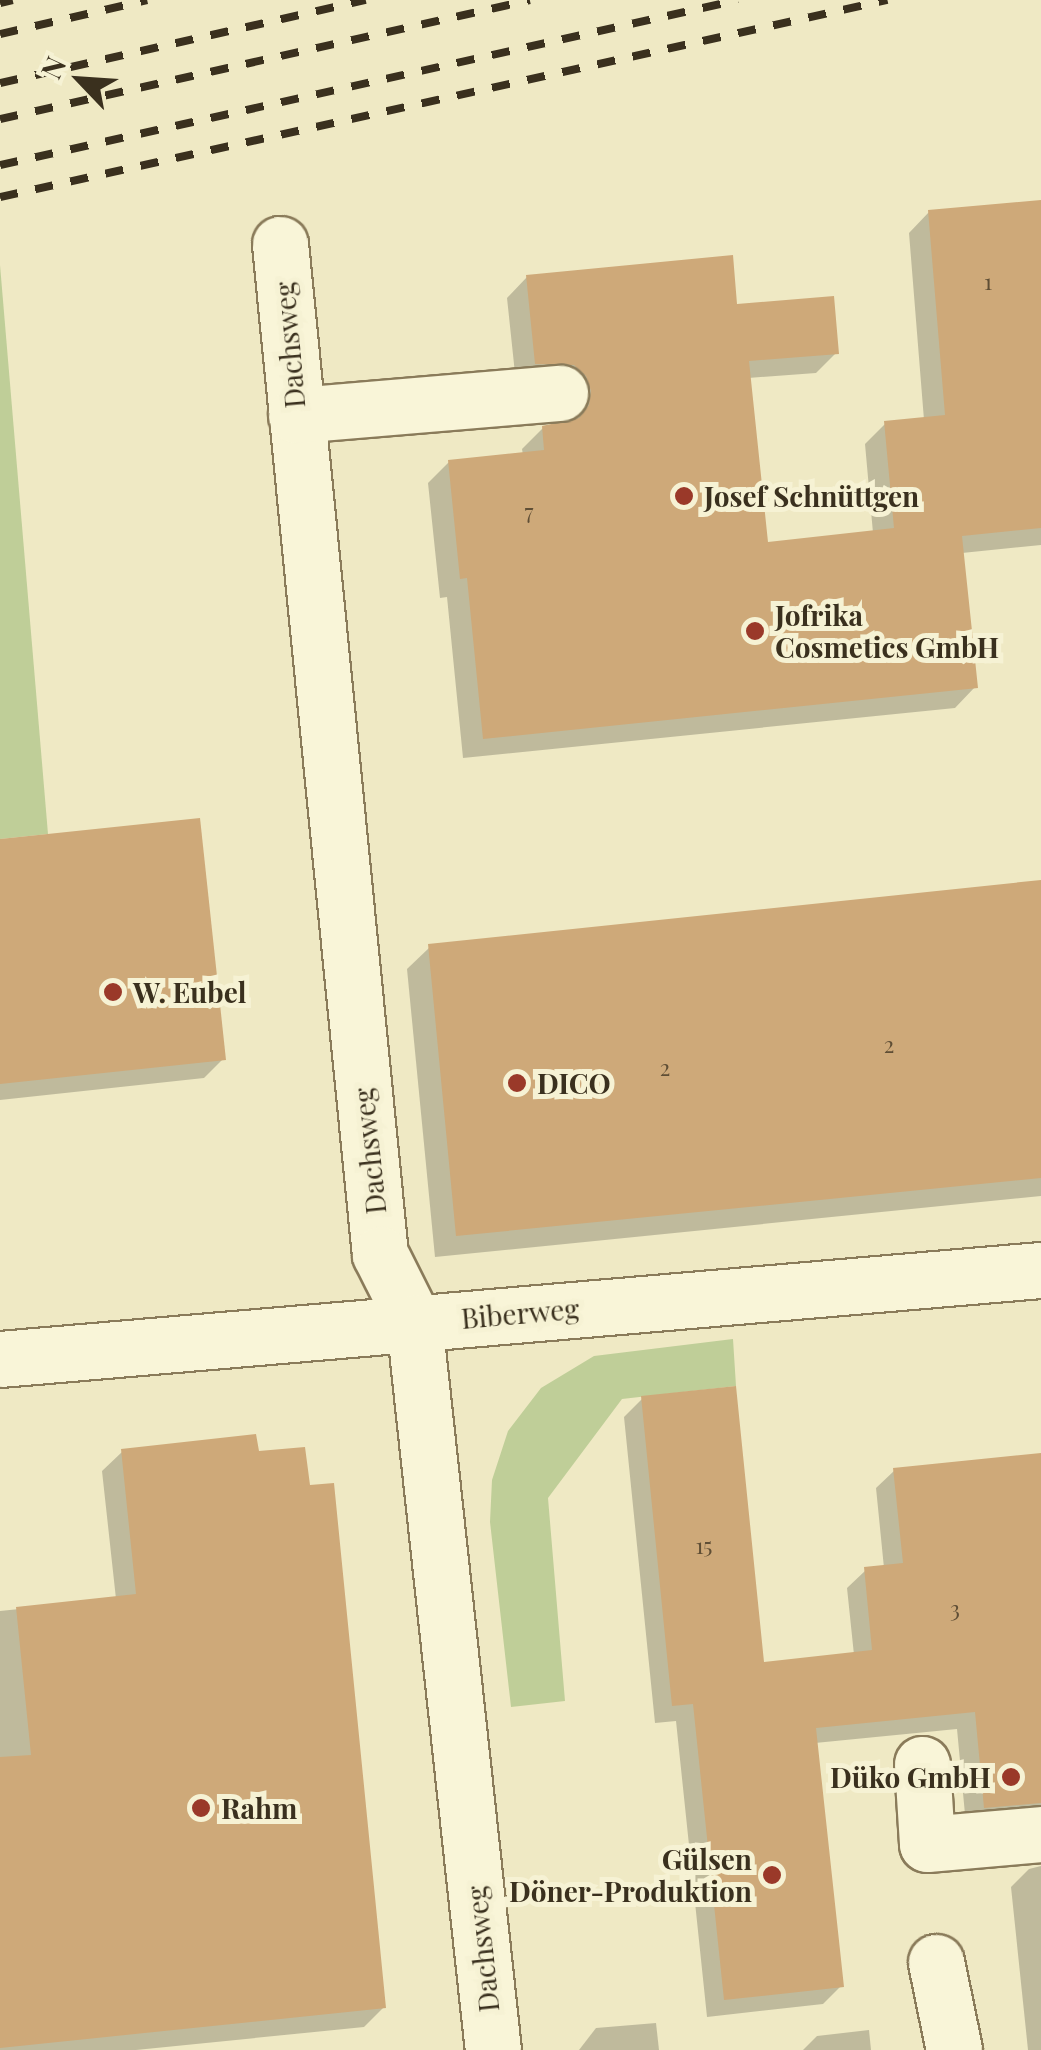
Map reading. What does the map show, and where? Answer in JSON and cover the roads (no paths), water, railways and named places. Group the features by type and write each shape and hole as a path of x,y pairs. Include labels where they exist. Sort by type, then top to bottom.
{"street":[{"name":"Dachsweg","path":"280,244 380,1254 414,1322 494,2050"},
{"path":"296,415 560,393"},
{"name":"Biberweg","path":"0,1359 1041,1270"},
{"path":"922,1764 926,1844 1041,1834"},
{"path":"936,1962 954,2050"}],"railway":[{"path":"0,3 13,0"},
{"path":"0,34 147,0"},
{"path":"0,83 366,0"},
{"path":"0,119 530,0"},
{"path":"0,165 738,0"},
{"path":"0,197 887,0"}],"place":[{"name":"Josef Schnüttgen","path":"684,496"},
{"name":"Jofrika Cosmetics GmbH","path":"755,631"},
{"name":"W. Eubel","path":"113,992"},
{"name":"DICO","path":"517,1083"},
{"name":"Düko GmbH","path":"1011,1777"},
{"name":"Rahm","path":"201,1808"},
{"name":"Gülsen Döner-Produktion","path":"772,1875"}]}
